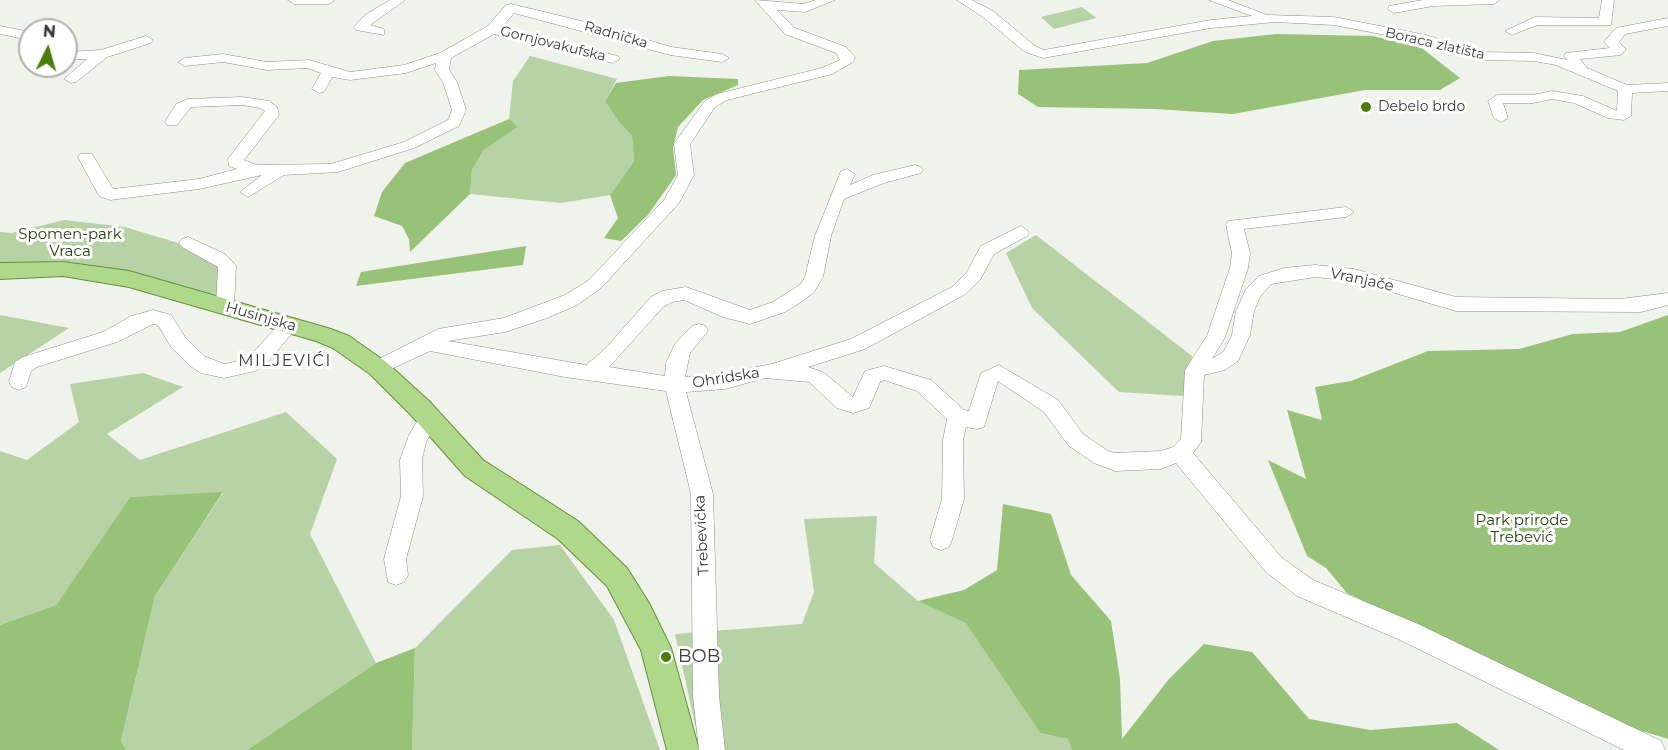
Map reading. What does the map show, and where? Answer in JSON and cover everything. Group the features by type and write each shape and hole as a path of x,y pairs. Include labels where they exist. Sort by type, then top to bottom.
{"main road":[{"name":"Husinjska","path":"0,271 63,269 92,272 290,325 340,342 378,368 474,468 568,530 617,577 639,613 656,648 683,750"}],"street":[{"path":"294,0 329,0"},
{"path":"380,32 361,27 370,18 399,0"},
{"path":"762,0 777,6 805,8 829,0"},
{"path":"378,368 445,334 505,325 571,300 587,289 671,203 686,175 682,144 710,104 722,97 827,71 846,62 848,57 841,50 790,31 762,0"},
{"name":"Boraca zlatišta","path":"963,0 988,14 1030,49 1043,54 1210,24 1275,18 1350,24 1426,39 1461,52 1480,56 1534,57 1560,62 1625,89 1668,87"},
{"name":"Boraca zlatišta","path":"1215,0 1275,18"},
{"path":"1394,9 1433,2 1494,0"},
{"path":"1512,31 1535,21 1596,24 1606,22 1605,8 1608,0"},
{"name":"Gornjovakufska","path":"185,62 213,53 267,66 309,64 340,75 367,76 406,69 445,56 493,29 508,4"},
{"name":"Radnička","path":"508,4 670,51 722,58"},
{"path":"1581,70 1571,56 1619,51 1611,42 1617,34 1637,26 1668,22"},
{"path":"1596,24 1617,34"},
{"name":"Gornjovakufska","path":"493,29 512,36 613,58"},
{"path":"0,30 18,34"},
{"path":"78,55 102,54 146,40"},
{"path":"71,79 102,54"},
{"path":"86,157 105,192 110,195 151,192 199,184 254,170 332,169 409,145 454,123 459,110 450,82 442,70 445,56"},
{"path":"319,89 328,72"},
{"path":"1501,118 1495,102 1502,98 1533,99 1552,95 1578,99 1613,115 1624,116 1625,89"},
{"path":"172,122 181,107 188,103 242,101 264,104 272,110 272,115 235,163 254,170"},
{"path":"248,192 281,169"},
{"path":"837,196 879,179 915,170"},
{"path":"590,373 612,354 657,302 668,296 687,294 729,312 750,317 779,307 808,288 814,276 823,236 847,174"},
{"path":"941,540 952,499 953,440 958,417 977,421 988,378 999,372 1051,406 1076,440 1101,457 1115,462 1161,460 1180,453 1191,442 1195,370 1216,337 1239,268 1241,253 1234,225 1346,212"},
{"path":"765,371 858,344 958,291 974,276 987,250 1021,232"},
{"path":"188,243 219,258 227,265 225,307"},
{"name":"Vranjače","path":"1195,370 1218,364 1231,356 1252,294 1265,279 1284,274 1315,271 1354,275 1456,304 1620,306 1641,305 1668,299"},
{"path":"19,382 22,367 30,362 110,337 138,321 153,317 164,320 178,342 197,362 208,368 224,370 248,366 259,359 290,325"},
{"name":"Trebevićka","path":"699,331 682,349 676,363 674,386 685,419 702,494 706,696 712,750"},
{"name":"Ohridska","path":"428,344 674,386 724,381 765,371 816,377 844,402 853,405 862,402 872,376 884,373 924,385 958,417"},
{"path":"396,575 395,559 412,496 411,460 416,441 429,419"},
{"path":"1180,453 1275,565 1305,588 1409,632 1652,750"}],"green space":[{"path":"1082,7 1096,18 1054,29 1041,17"},
{"path":"1276,34 1372,36 1419,46 1460,78 1440,90 1365,90 1233,114 1155,109 1038,107 1018,94 1019,70 1147,63 1213,41"},
{"path":"530,56 617,79 605,101 618,121 632,136 634,161 610,195 561,203 470,194 472,170 484,150 518,127 509,119 513,81"},
{"path":"669,76 738,79 738,85 703,100 678,127 673,148 676,175 648,215 621,241 604,238 618,218 610,195 634,161 632,136 618,121 605,101 616,83"},
{"path":"509,119 518,127 484,150 472,170 470,194 410,252 409,239 402,226 374,216 382,192 405,163"},
{"name":"Spomen-park Vraca","path":"64,220 125,227 188,246 221,264 222,296 95,267 0,268 0,232 12,233"},
{"path":"1036,235 1192,356 1184,396 1119,392 1032,308 1006,253"},
{"path":"526,246 523,265 356,286 361,272"},
{"path":"0,315 69,328 0,373"},
{"name":"Park prirode Trebević","path":"1668,315 1668,739 1587,714 1482,658 1347,593 1326,568 1307,556 1268,460 1306,479 1287,410 1322,420 1315,387 1351,381 1428,351 1519,349 1573,334 1620,332"},
{"path":"143,373 183,387 107,434 140,460 286,412 337,459 310,534 376,663 247,750 126,750 121,741 155,596 223,493 130,497 56,605 0,625 0,451 27,460 79,422 70,384"},
{"path":"223,492 155,596 121,741 126,750 0,750 0,625 56,605 130,497"},
{"path":"1003,504 1051,514 1071,575 1111,621 1120,679 1122,739 1169,679 1204,644 1252,652 1309,719 1370,730 1457,723 1499,750 1072,750 1068,739 1040,733 966,623 918,601 964,590 997,570"},
{"path":"877,516 874,563 918,601 966,622 1040,733 1068,739 1072,750 706,750 698,738 675,634 802,624 814,592 804,519"},
{"path":"560,545 614,620 660,750 412,750 415,648 512,550"},
{"path":"415,648 412,750 247,750 376,663"}],"place":[{"name":"Debelo brdo","path":"1366,107"},
{"name":"BOB","path":"666,657"}],"district":[{"name":"MILJEVIĆI","path":"285,361"}]}
